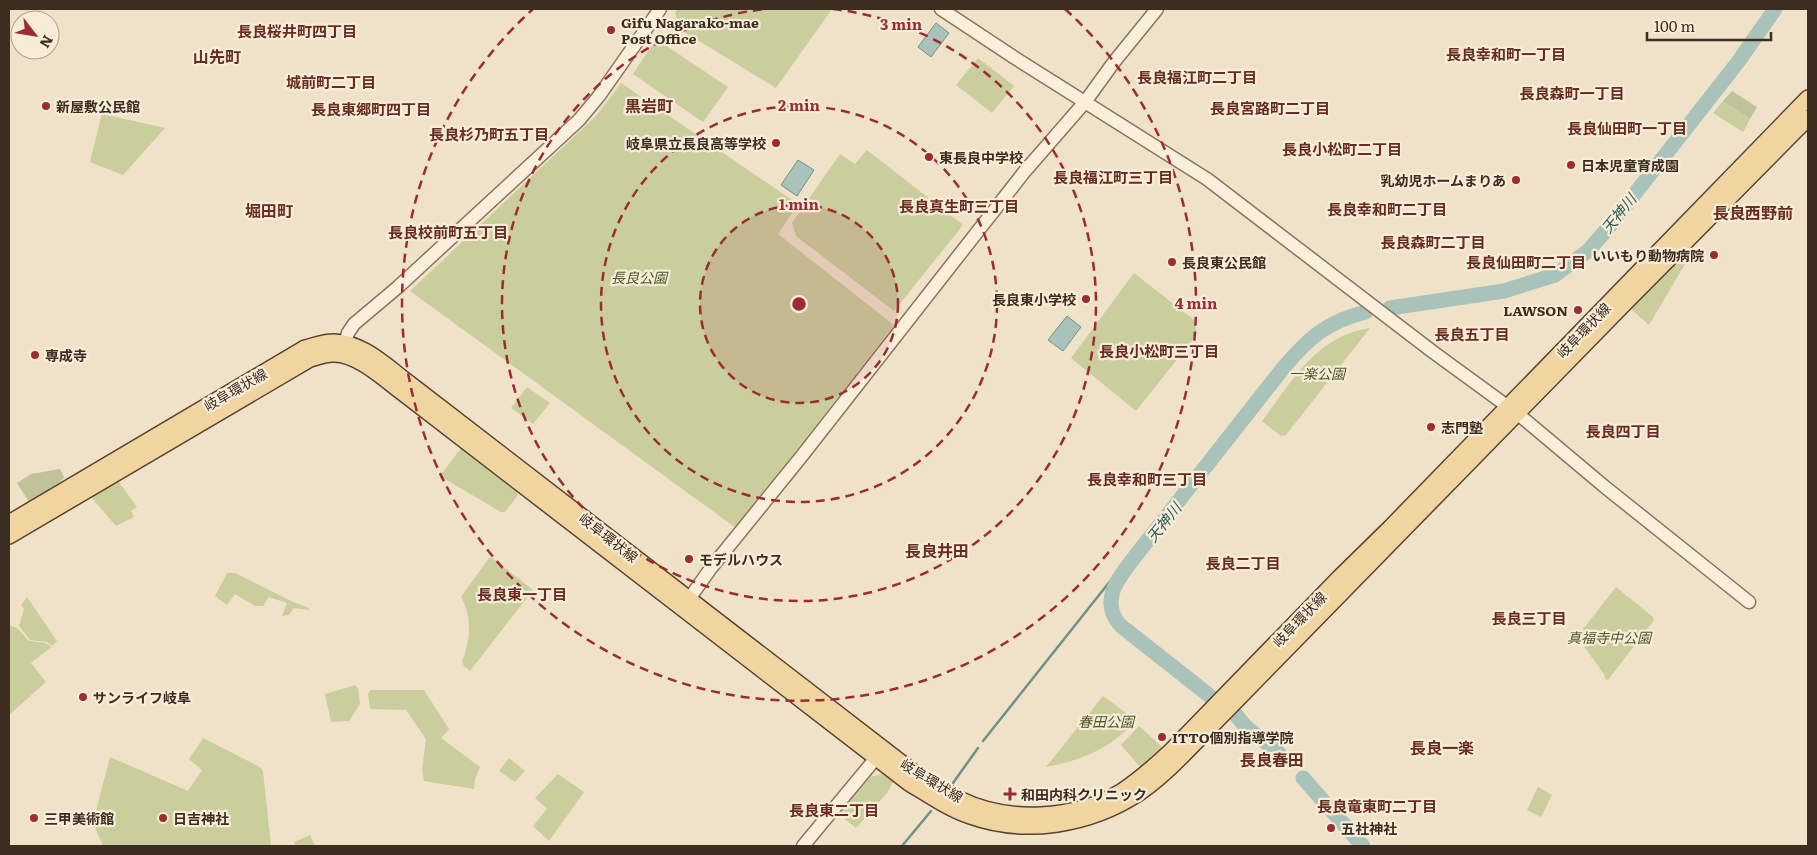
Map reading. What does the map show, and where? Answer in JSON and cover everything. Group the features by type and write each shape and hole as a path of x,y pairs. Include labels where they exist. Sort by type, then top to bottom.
{"main road":[{"name":"岐阜環状線","path":"686,604 909,784 955,810 987,821 1027,826 1051,826 1088,818 1125,801 1153,783 1180,758 1808,98"},
{"name":"岐阜環状線","path":"9,523 305,348 331,342 404,393 916,774 960,799 1006,814 1050,814 1073,810 1094,804 1120,792 1144,775 1171,751 1513,410 1622,306 1808,118"},
{"name":"岐阜環状線","path":"9,536 310,359 332,354 343,349"}],"street":[{"path":"343,349 348,333 354,324 398,287 579,120 599,96 660,9"},
{"path":"941,9 1207,179 1433,352 1513,410 1605,487 1749,602"},
{"path":"686,604 711,568 801,457 1025,172 1085,102 1114,62 1157,9"},
{"path":"803,846 876,758"}],"green space":[{"path":"678,9 832,9 776,88 681,30 675,13"},
{"path":"656,39 728,87 703,122 633,74"},
{"path":"978,58 1014,86 992,113 956,85"},
{"name":"長良公園","path":"621,83 798,204 778,234 894,325 736,528 410,291 596,116"},
{"path":"1732,91 1757,107 1750,119 1723,101"},
{"path":"1723,101 1750,119 1743,132 1713,113"},
{"path":"102,114 165,128 123,175 90,162"},
{"path":"867,150 963,225 894,311 796,236 792,223 840,154 855,164"},
{"path":"1678,260 1685,264 1649,325 1631,309"},
{"path":"1134,273 1194,320 1197,334 1136,411 1071,358"},
{"name":"一楽公園","path":"1370,328 1286,435 1281,436 1262,421 1296,375 1320,350 1334,340"},
{"path":"527,387 550,403 533,424 511,408"},
{"path":"461,448 517,491 518,495 505,512 501,512 440,476"},
{"path":"60,469 64,477 62,480 29,502 17,483 31,474"},
{"path":"118,481 137,507 131,511 134,517 116,526 91,497"},
{"path":"489,558 492,558 533,590 470,671 462,662 467,646 469,621 461,597"},
{"path":"227,573 235,573 309,608 309,610 294,608 289,615 282,616 287,603 269,597 263,606 255,606 235,594 227,605 215,596"},
{"name":"真福寺中公園","path":"1616,587 1653,617 1654,620 1608,680 1605,679 1604,674 1577,637"},
{"path":"27,597 57,641 52,646 47,642 30,640 19,626 24,609 21,605"},
{"path":"9,625 17,628 29,641 46,643 51,647 31,663 46,682 9,715"},
{"path":"355,685 358,688 360,704 349,721 331,722 325,694"},
{"path":"370,690 424,690 449,729 441,738 480,767 475,779 474,789 424,781 422,770 426,739 406,710 370,709 368,694"},
{"name":"春田公園","path":"1103,696 1133,718 1133,723 1104,747 1071,761 1046,767"},
{"path":"1139,726 1162,747 1141,768 1121,745"},
{"path":"203,738 260,767 263,771 271,846 103,846 96,830 94,818 110,757 188,791 202,770 189,759"},
{"path":"509,758 525,771 515,782 499,771"},
{"path":"558,774 584,792 549,841 533,826 547,809 535,798"},
{"path":"882,774 893,782 887,793 856,828 837,813 870,777"},
{"path":"1538,787 1552,795 1541,817 1527,810"},
{"path":"310,835 315,846 296,846 294,842"}],"water":[{"path":"936,23 949,33 931,57 918,47"},
{"path":"798,160 814,170 797,196 781,185"},
{"path":"1067,316 1081,327 1063,351 1048,340"}],"waterway":[{"name":"天神川","path":"1390,308 1504,291 1555,275 1588,251 1738,62 1775,9"},
{"name":"天神川","path":"1210,696 1121,626 1114,616 1111,606 1115,586 1140,550 1293,356 1311,339 1329,326 1366,312"},
{"path":"983,741 1115,575 1123,574"},
{"name":"天神川","path":"1236,715 1245,726 1279,753"},
{"path":"953,783 978,748"},
{"name":"天神川","path":"1303,778 1363,846"},
{"path":"902,846 931,811"}],"place":[{"name":"Gifu Nagarako-mae Post Office","path":"611,30"},
{"name":"新屋敷公民館","path":"46,106"},
{"name":"岐阜県立長良高等学校","path":"776,143"},
{"name":"東長良中学校","path":"929,157"},
{"name":"日本児童育成園","path":"1571,165"},
{"name":"乳幼児ホームまりあ","path":"1516,180"},
{"name":"いいもり動物病院","path":"1714,255"},
{"name":"長良東公民館","path":"1172,262"},
{"name":"長良東小学校","path":"1086,299"},
{"name":"LAWSON","path":"1578,310"},
{"name":"専成寺","path":"35,355"},
{"name":"志門塾","path":"1431,427"},
{"name":"モデルハウス","path":"689,559"},
{"name":"サンライフ岐阜","path":"83,697"},
{"name":"ITTO個別指導学院","path":"1162,737"},
{"name":"和田内科クリニック","path":"1010,794"},
{"name":"三甲美術館","path":"34,818"},
{"name":"日吉神社","path":"163,818"},
{"name":"五社神社","path":"1331,828"}],"district":[{"name":"長良桜井町四丁目","path":"297,30"},
{"name":"長良幸和町一丁目","path":"1506,53"},
{"name":"山先町","path":"217,56"},
{"name":"長良福江町二丁目","path":"1197,76"},
{"name":"城前町二丁目","path":"331,81"},
{"name":"長良森町一丁目","path":"1572,92"},
{"name":"黒岩町","path":"649,105"},
{"name":"長良宮路町二丁目","path":"1270,107"},
{"name":"長良東郷町四丁目","path":"371,108"},
{"name":"長良仙田町一丁目","path":"1627,127"},
{"name":"長良杉乃町五丁目","path":"489,133"},
{"name":"長良小松町二丁目","path":"1342,148"},
{"name":"長良福江町三丁目","path":"1113,176"},
{"name":"長良真生町三丁目","path":"959,205"},
{"name":"長良幸和町二丁目","path":"1387,208"},
{"name":"堀田町","path":"269,210"},
{"name":"長良西野前","path":"1753,212"},
{"name":"長良校前町五丁目","path":"448,231"},
{"name":"長良森町二丁目","path":"1433,241"},
{"name":"長良仙田町二丁目","path":"1526,261"},
{"name":"長良五丁目","path":"1472,333"},
{"name":"長良小松町三丁目","path":"1159,350"},
{"name":"長良四丁目","path":"1623,430"},
{"name":"長良幸和町三丁目","path":"1147,478"},
{"name":"長良井田","path":"937,550"},
{"name":"長良二丁目","path":"1243,562"},
{"name":"長良東一丁目","path":"522,593"},
{"name":"長良三丁目","path":"1529,617"},
{"name":"長良一楽","path":"1442,747"},
{"name":"長良春田","path":"1272,759"},
{"name":"長良竜東町二丁目","path":"1377,805"},
{"name":"長良東二丁目","path":"834,809"}]}
